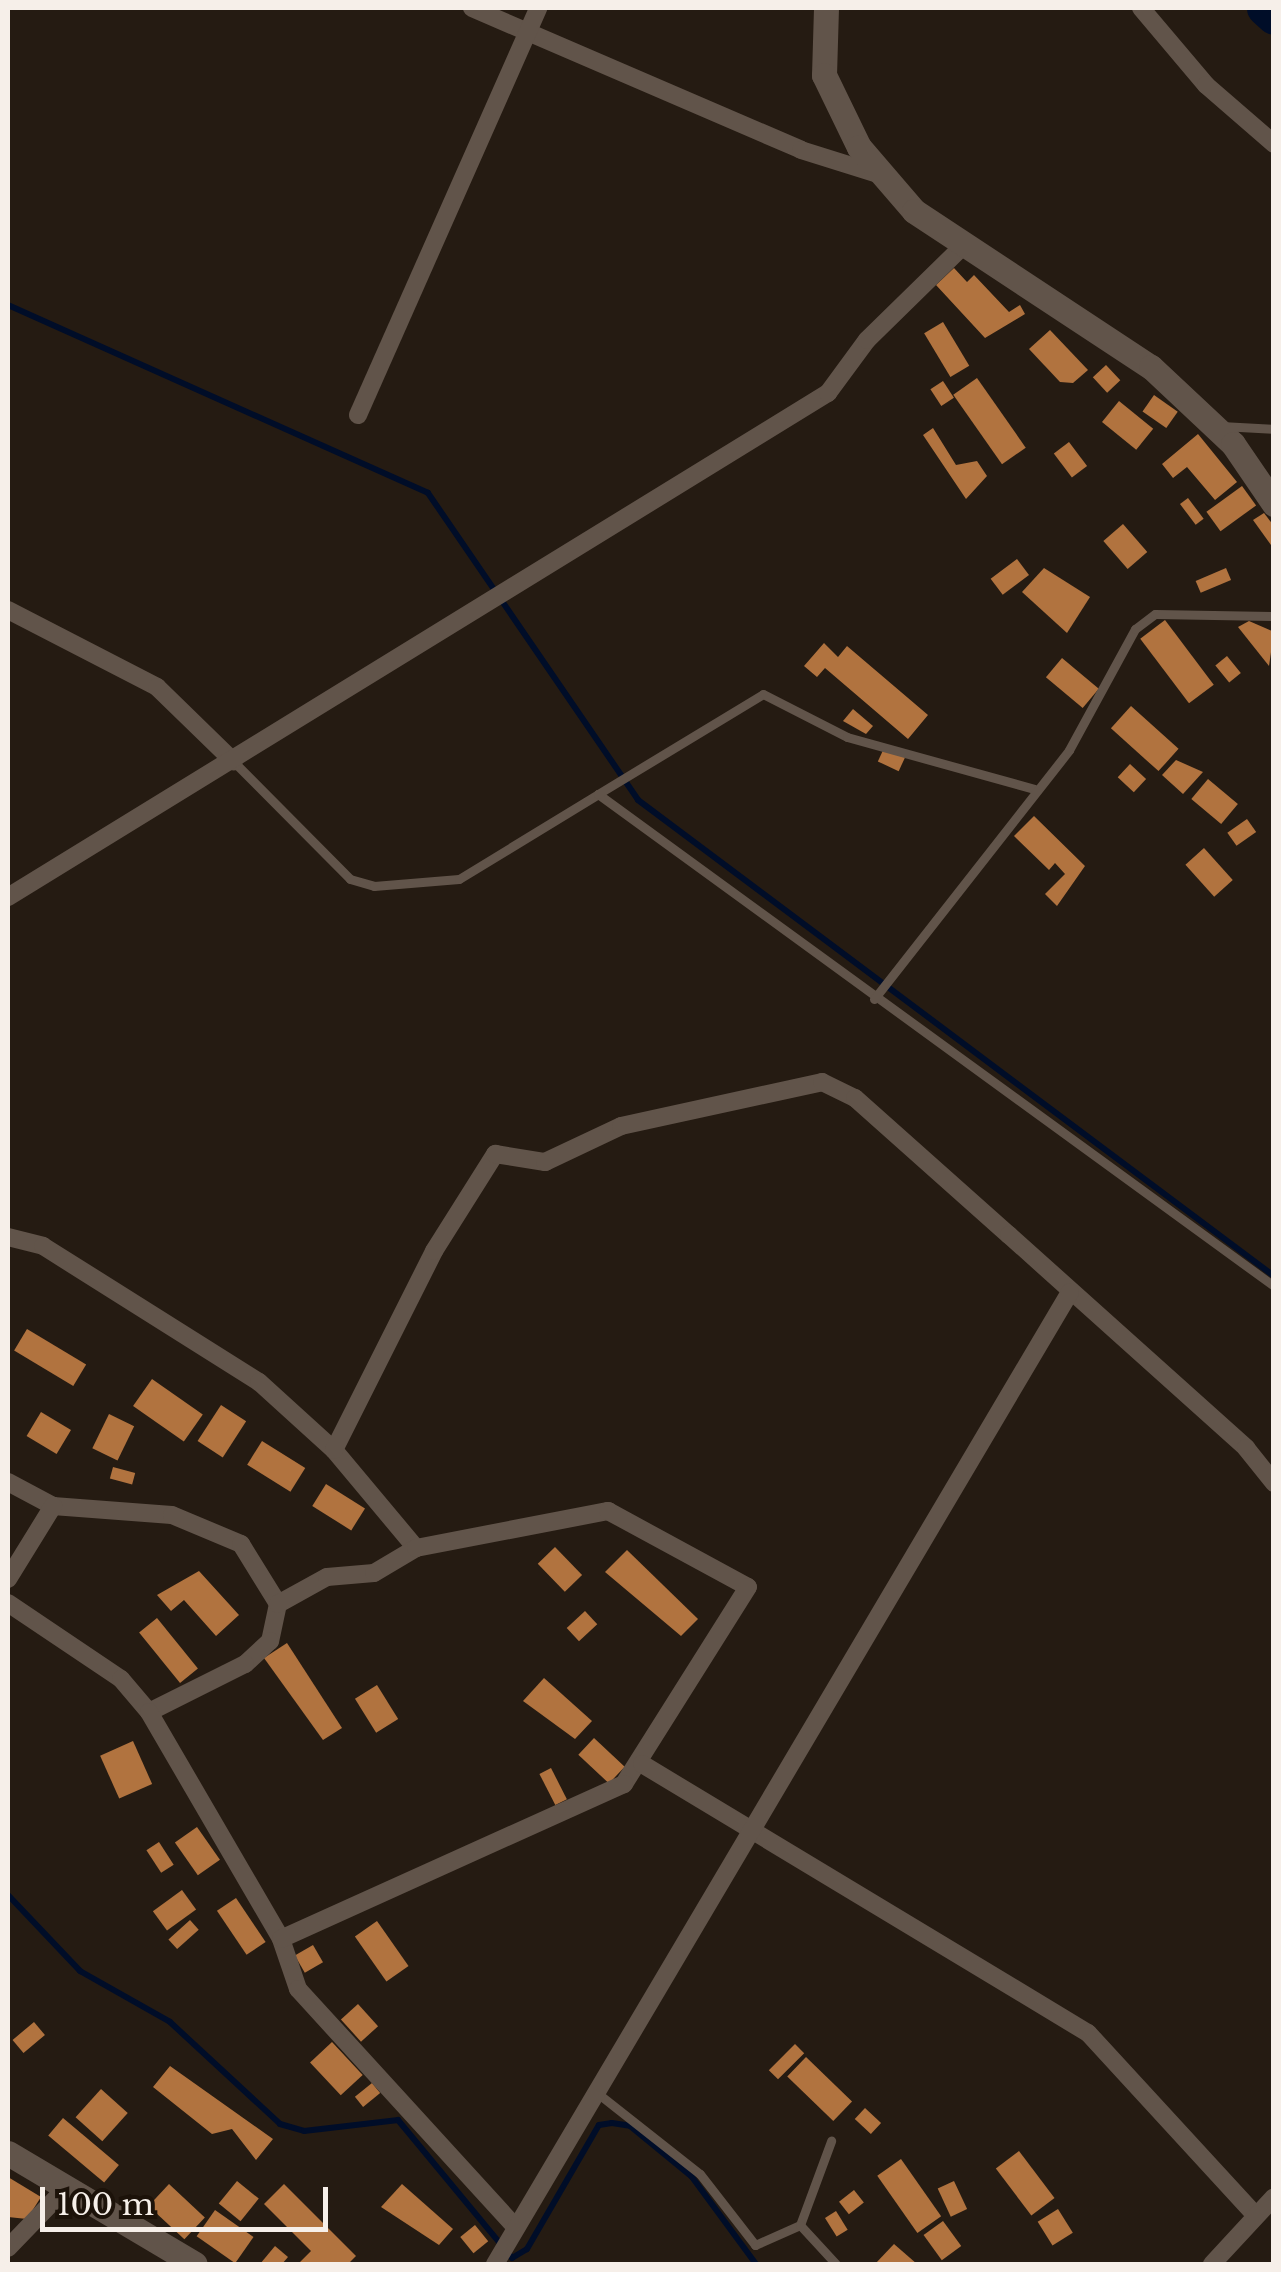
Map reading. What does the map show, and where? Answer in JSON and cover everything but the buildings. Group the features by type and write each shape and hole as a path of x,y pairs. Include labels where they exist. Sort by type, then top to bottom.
{"street":[{"path":"472,8 801,150 884,176"},
{"path":"358,416 538,8"},
{"path":"826,8 824,75 858,147 914,211 1151,367 1214,425 1274,504"},
{"path":"1141,8 1274,144"},
{"path":"8,897 491,605 828,393 867,340 965,244"},
{"path":"8,610 157,687 234,762"},
{"path":"334,1450 434,1251 496,1154 545,1162 599,1133 822,1082 855,1098 1246,1448 1274,1483"},
{"path":"8,1237 43,1246 259,1382 334,1450 416,1548"},
{"path":"496,2264 747,1830 1070,1292"},
{"path":"8,1482 53,1506 172,1514 242,1544 278,1604"},
{"path":"8,1579 53,1506"},
{"path":"149,1712 264,1652 278,1604 327,1577 374,1573 416,1548 608,1511 748,1587 642,1764 600,1799 282,1939"},
{"path":"8,1604 121,1679 149,1712 282,1939 298,1988 514,2233"},
{"path":"642,1764 1088,2033 1256,2216"},
{"path":"8,2153 196,2264"},
{"path":"8,2248 65,2188"},
{"path":"1212,2264 1274,2197"}],"lane":[{"path":"1214,425 1274,429"},
{"path":"874,999 1100,702 1135,629 1156,614 1274,616"},
{"path":"234,762 350,879 374,886 459,879 763,694 847,737 1034,790"},
{"path":"598,794 874,999 1274,1286"},
{"path":"596,2092 700,2174 755,2246 800,2225 831,2141"},
{"path":"800,2225 836,2264"}],"waterway":[{"path":"1264,8 1274,17"},
{"path":"8,305 428,493 638,800 1274,1276"},
{"path":"8,1895 80,1971 170,2022 280,2124 304,2131 398,2120 512,2258 527,2249 599,2125 612,2123 630,2126 692,2177 756,2264"}]}
